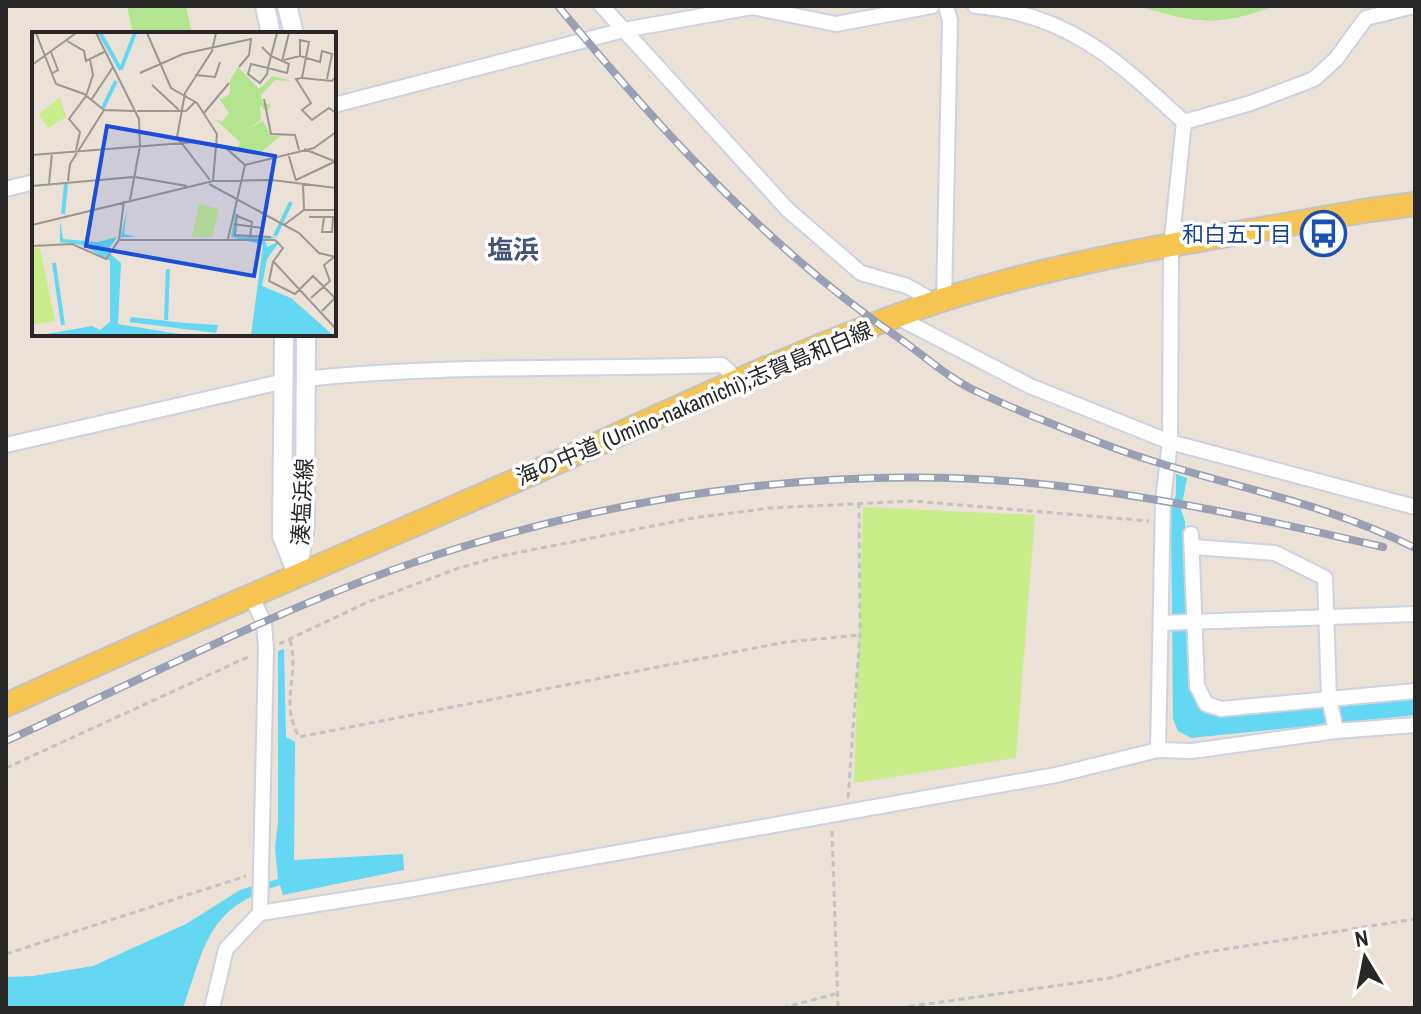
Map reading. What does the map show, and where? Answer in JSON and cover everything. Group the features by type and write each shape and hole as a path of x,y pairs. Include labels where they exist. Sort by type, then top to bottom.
{"main road":[{"path":"265,6 271,32"},
{"path":"287,6 294,32"},
{"name":"海の中道 (Umino-nakamichi);志賀島和白線","path":"6,705 250,593 393,535 824,343 941,301 1033,275 1415,204"},
{"name":"湊塩浜線","path":"284,336 282,536 297,573"},
{"name":"湊塩浜線","path":"297,573 305,526 306,336"}],"street":[{"path":"602,6 788,210 861,273 907,286 941,301 950,20 946,6"},
{"path":"336,104 624,30 752,7 836,24 932,6"},
{"path":"975,6 1005,8 1080,36 1113,56 1184,122"},
{"path":"1184,122 1251,103 1314,79 1336,59 1366,18 1414,6"},
{"path":"1158,750 1163,522 1170,442 1171,247 1184,122"},
{"path":"6,189 32,182"},
{"path":"897,317 1030,386 1170,442 1415,507"},
{"path":"304,379 387,370 572,370 722,365 739,381"},
{"path":"6,445 285,381"},
{"path":"1336,731 1329,698 1325,578 1275,553 1192,540 1197,686 1206,704 1221,709 1329,698 1415,691"},
{"path":"250,593 264,623 266,649 260,913"},
{"path":"1161,623 1415,614"},
{"path":"212,1008 226,949 260,913 832,816 1056,775 1158,750 1192,751 1336,731 1415,725"}],"path":[{"path":"6,768 395,591 501,556 693,518 859,502 913,501 1003,506 1163,522"},
{"path":"847,812 860,635 859,502"},
{"path":"290,640 293,653 288,717 299,737 786,642 860,635"},
{"path":"832,816 835,994 838,1008"},
{"path":"6,954 262,871"},
{"path":"899,1008 1110,978 1195,954 1415,919"},
{"path":"782,1008 835,994"}],"green space":[{"path":"127,6 186,6 192,32 133,32"},
{"path":"1137,6 1275,6 1236,18 1206,21"},
{"path":"863,507 1035,515 1016,758 854,783"}],"water":[{"path":"1176,474 1187,478 1181,510 1185,521 1191,684 1206,709 1415,698 1415,715 1191,738 1178,731 1173,719 1171,508 1176,495"},
{"path":"284,649 286,737 295,742 294,860 403,854 404,870 283,895 280,885 237,905 213,931 183,1008 6,1008 6,977 93,966 186,924 240,890 278,879 275,848 278,822 278,651"}],"railway":[{"path":"558,6 677,143 762,228 854,305 958,381 1008,406 1101,443 1338,516 1415,548"},
{"path":"6,741 300,606 421,560 548,523 616,508 753,486 892,478 1030,483 1163,501 1383,547"}],"place":[{"name":"和白五丁目","path":"1323,234"}],"district":[{"name":"塩浜","path":"513,250"}]}
